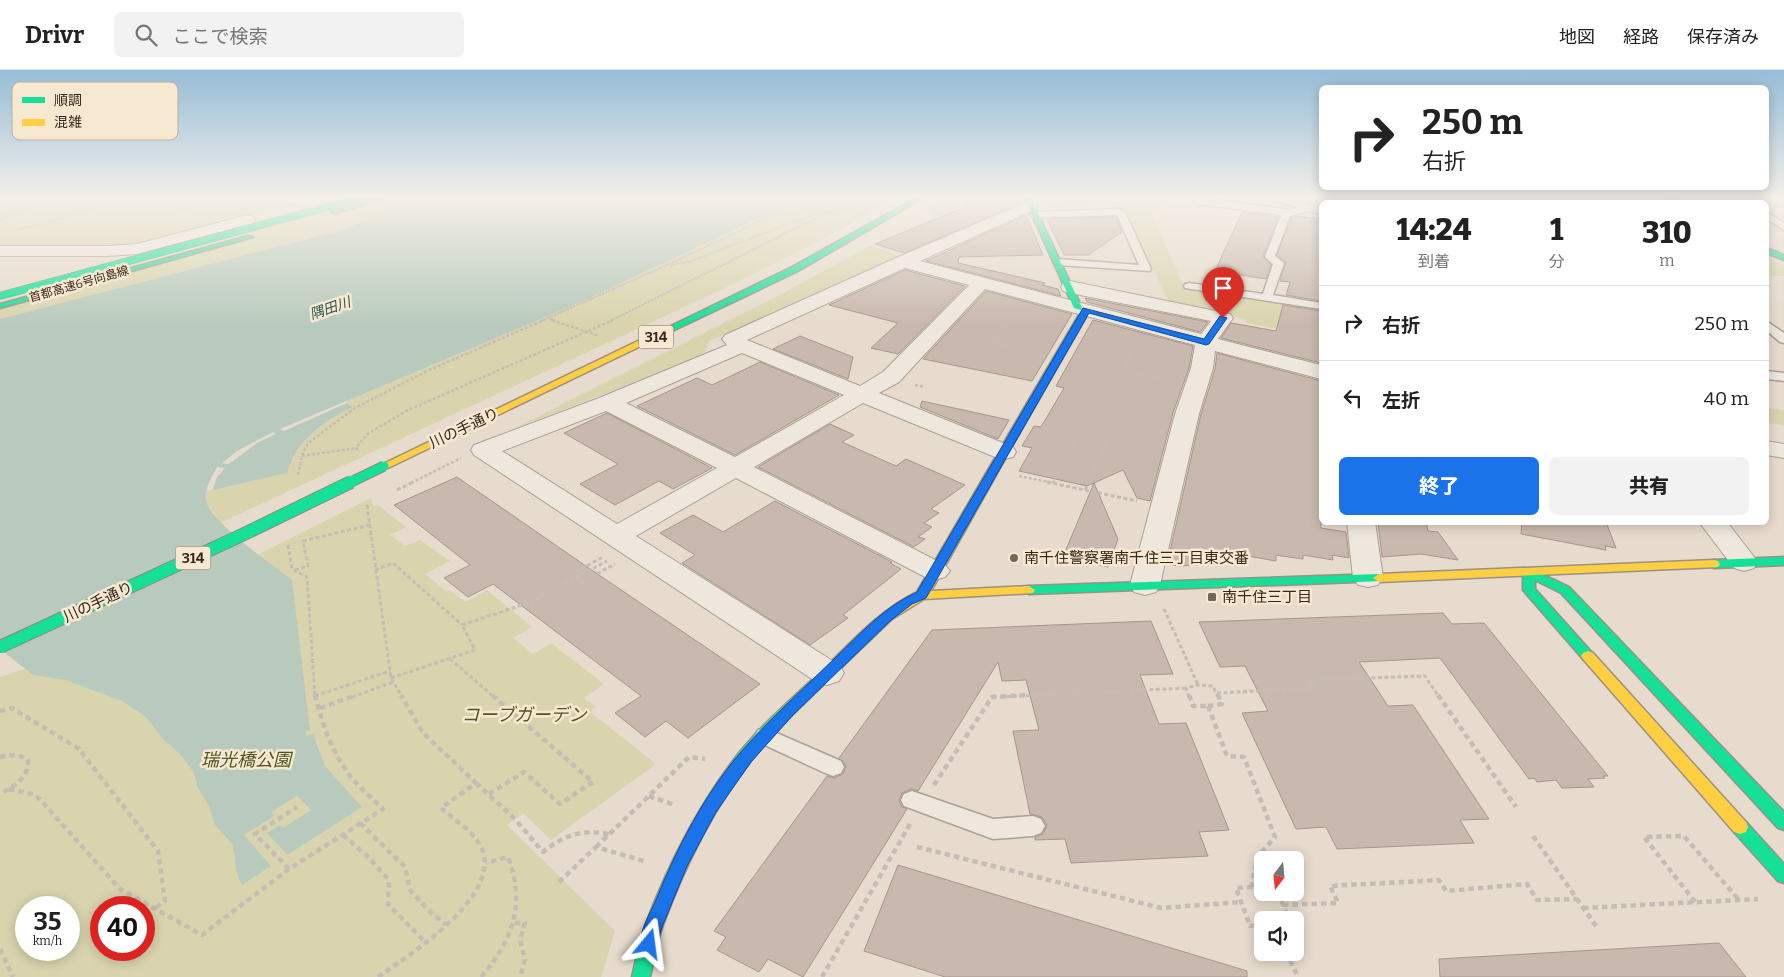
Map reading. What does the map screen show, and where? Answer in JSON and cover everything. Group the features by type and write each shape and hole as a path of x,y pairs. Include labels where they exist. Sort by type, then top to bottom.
{"main road":[{"name":"首都高速6号向島線","path":"0,294 192,239"},
{"name":"首都高速6号向島線","path":"0,306 238,239"},
{"name":"川の手通り","path":"0,647 240,536 795,269 847,239"},
{"path":"922,595 1004,452 1082,309 1047,239"},
{"path":"1769,251 1784,258"},
{"path":"641,977 653,927 680,863 710,808 745,757 827,673 895,609 922,595 1784,561"},
{"path":"1529,572 1565,590 1784,823"},
{"path":"1529,572 1529,590 1784,876"}],"street":[{"path":"0,251 122,250 154,245 170,250 189,250 207,246 212,242 207,239"},
{"path":"954,239 732,339 742,346 862,396 1004,452"},
{"path":"902,262 1319,371"},
{"path":"617,550 737,468 862,396 891,377 980,284"},
{"path":"1070,287 1223,318 1206,342 1202,368 1187,414 1145,585"},
{"path":"483,450 607,403 742,346"},
{"path":"607,403 935,571"},
{"path":"1769,448 1784,451"},
{"path":"483,450 617,550 827,673"},
{"path":"1361,525 1368,578"},
{"path":"1714,525 1744,562"}],"lane":[{"path":"1058,262 1146,269 1132,239"},
{"path":"1267,298 1279,263 1270,256 1276,239"},
{"path":"1189,286 1319,306"},
{"path":"1769,326 1784,338"},
{"path":"1776,376 1784,390"},
{"path":"765,736 833,767"},
{"path":"917,802 993,829 1032,826"}],"path":[{"path":"296,484 302,456 308,443 355,408 425,372 550,318 722,239"},
{"path":"665,266 691,261 748,239"},
{"path":"302,456 356,448 366,435 406,410 620,317 775,239"},
{"path":"550,318 599,336"},
{"path":"1005,323 990,342 1038,351"},
{"path":"1090,347 1130,354 1120,375"},
{"path":"1122,371 1197,386"},
{"path":"1053,483 1087,418"},
{"path":"1086,490 1116,423"},
{"path":"356,448 362,456"},
{"path":"392,492 476,451 483,450"},
{"path":"1017,475 1164,507"},
{"path":"367,496 392,680 423,733 515,819 543,852 572,832 595,831 609,834"},
{"path":"367,505 376,501"},
{"path":"295,570 308,566 303,540 370,525"},
{"path":"570,575 617,550"},
{"path":"580,583 617,550"},
{"path":"155,910 202,935 289,869 383,809 351,776 338,758 325,732 320,708 315,696 307,577 292,569 289,553"},
{"path":"320,708 475,650 462,625 393,563 376,570"},
{"path":"462,625 531,602 595,568"},
{"path":"1163,608 1198,685"},
{"path":"450,659 593,782 560,804 524,772 489,794"},
{"path":"315,696 390,671"},
{"path":"1216,693 1314,688 1309,680 1425,676 1516,807"},
{"path":"822,977 917,802 992,697 1186,688 1198,685 1213,686 1222,704 1193,706 1186,688"},
{"path":"1208,706 1227,756 1244,757 1276,837 1258,857 1252,887 1236,888 1250,926 1254,926"},
{"path":"0,711 12,708 79,749 158,851 165,901 155,908"},
{"path":"0,757 14,754 23,756 28,760 29,766 26,773 9,789 0,794"},
{"path":"559,882 689,757 707,760"},
{"path":"378,977 446,925 475,892 483,879 486,863 480,846 441,808 476,782"},
{"path":"9,789 36,795 120,889 132,896"},
{"path":"649,796 681,807"},
{"path":"289,869 255,834 298,807"},
{"path":"360,823 406,867 410,890 430,912 446,925"},
{"path":"343,835 367,856 389,880 388,904 425,942"},
{"path":"1534,836 1598,929"},
{"path":"1695,902 1644,837 1684,836 1738,899"},
{"path":"596,846 652,864"},
{"path":"917,848 1162,908 1241,902"},
{"path":"481,977 489,968 514,923 518,898 515,872 508,857 486,863"},
{"path":"1283,906 1338,903 1330,886 1439,880 1446,891 1527,884 1537,900 1577,899"},
{"path":"1583,908 1758,899"},
{"path":"1281,901 1285,911"},
{"path":"514,923 525,923 520,940 525,960 520,977"},
{"path":"0,949 13,977"},
{"path":"1290,961 1298,977"}],"green space":[{"path":"0,239 157,239 126,247 0,246"},
{"path":"226,239 306,239 0,319 0,303"},
{"path":"714,239 822,239 725,288 220,523 206,502 207,491 286,473 291,461 304,441 322,425 353,407 345,401 581,302"},
{"path":"1138,239 1163,239 1184,286 1319,308 1319,336 1246,323 1246,319 1170,304"},
{"path":"870,246 903,256 709,341 703,356 513,429 774,298"},
{"path":"1769,258 1784,265 1784,276 1769,276"},
{"path":"1769,408 1784,410 1784,425 1769,423"},
{"name":"瑞光橋公園","path":"371,498 373,506 379,506 406,527 390,535 405,546 420,540 450,561 425,574 446,591 449,590 466,602 487,590 532,627 513,638 533,654 551,643 604,684 584,698 596,707 590,712 656,764 551,840 523,813 507,825 615,931 601,977 0,977 0,677 37,665"}],"water":[{"name":"隅田川","path":"306,239 714,239 581,302 280,429 284,431 347,403 353,407 322,425 304,441 291,461 287,473 213,490 217,477 225,468 217,467 207,490 206,499 209,508 229,530 292,580 310,730 306,732 306,736 313,734 325,766 362,807 287,855 267,833 280,825 283,828 311,810 297,796 271,812 274,816 244,835 271,866 242,885 236,871 232,844 215,825 209,806 197,786 194,773 181,755 163,739 146,717 122,701 66,680 33,675 0,649 0,319","holes":["273,432 276,434 257,443 229,464 222,463 237,451"]}],"building":[{"path":"886,239 936,239 904,253 875,244"},
{"path":"973,239 1036,239 1043,255 959,257 958,263 1045,283 1042,285 1058,289 1061,296 926,261"},
{"path":"1057,239 1111,239 1088,255 1064,255"},
{"path":"1229,239 1269,239 1263,256 1271,265 1266,279 1215,271"},
{"path":"1283,239 1319,239 1319,301 1286,295 1290,282 1280,281 1286,262 1277,255"},
{"path":"905,270 965,286 898,354 871,348 898,323 829,305"},
{"path":"986,291 1072,314 1032,381 923,359"},
{"path":"1085,298 1208,322 1200,332 1087,302"},
{"path":"1283,305 1319,311 1319,362 1221,338 1231,323 1276,331"},
{"path":"1093,320 1193,346 1189,368 1173,413 1150,501 1137,498 1123,470 1087,486 1019,471 1032,448 1022,446 1034,426 1041,427 1064,388 1056,386"},
{"path":"800,336 853,357 848,379 773,349"},
{"path":"1217,353 1319,380 1319,525 1321,525 1321,528 1346,532 1349,558 1332,555 1333,560 1303,555 1303,559 1276,555 1276,561 1236,554 1219,563 1200,560 1199,565 1170,565 1168,560 1201,414 1215,369"},
{"path":"760,362 839,395 735,455 637,406 697,378 712,385"},
{"path":"922,401 1009,420 998,439 920,407"},
{"path":"607,413 712,468 673,489 659,481 615,505 580,484 618,464 564,433"},
{"path":"830,424 854,435 842,442 896,466 906,459 965,485 931,509 939,513 924,523 932,527 918,537 925,539 914,547 758,467"},
{"path":"457,477 760,684 688,738 666,721 645,737 615,713 641,696 493,584 468,597 444,578 470,565 394,505"},
{"path":"1094,483 1118,539 1108,567 1089,563 1087,566 1062,559"},
{"path":"775,501 892,562 890,563 901,569 843,615 848,618 810,645 682,563 695,555 660,533 693,515 723,532"},
{"path":"1378,525 1427,525 1428,531 1438,532 1458,560 1421,554 1382,557"},
{"path":"1522,525 1607,525 1616,548 1605,546 1606,550 1521,534"},
{"path":"1443,613 1452,624 1484,623 1608,776 1603,776 1605,778 1588,779 1594,787 1562,788 1556,780 1537,782 1534,778 1529,779 1440,658 1359,662 1388,706 1413,705 1489,819 1460,820 1474,843 1337,849 1326,827 1296,829 1242,713 1268,711 1245,666 1220,667 1199,622"},
{"path":"1151,621 1173,674 1140,675 1159,724 1186,723 1229,830 1199,832 1208,856 1071,863 1065,839 1035,840 1035,837 1043,834 1047,825 1042,817 1030,814 1013,731 1039,730 1026,680 1002,681 998,662 918,791 911,789 902,793 899,801 902,807 907,809 803,977 768,959 759,972 717,950 726,937 714,931 827,776 834,778 843,774 846,766 839,758 932,630"},
{"path":"898,865 1247,971 1247,977 945,977 864,951"},
{"path":"1719,943 1746,977 1440,977 1439,959"}],"traffic: fast":[{"path":"0,296 208,239"},
{"path":"0,306 242,239"},
{"path":"642,342 795,269 847,239"},
{"path":"1046,239 1078,308"},
{"path":"1769,251 1784,258"},
{"path":"1014,434 1086,310"},
{"path":"0,647 240,536 384,466"},
{"path":"1714,564 1784,561"},
{"path":"1588,656 1529,590 1529,572 1565,590 1784,823"},
{"path":"1029,590 1379,578"},
{"path":"641,977 653,927 680,863 710,808 745,757 788,711 838,663"},
{"path":"1740,827 1784,876"}],"traffic: slow":[{"path":"384,466 642,342"},
{"path":"922,595 1014,434"},
{"path":"1379,578 1714,564"},
{"path":"838,663 888,616 922,595 1029,590"},
{"path":"1588,656 1740,827"}],"place":[{"name":"南千住警察署南千住三丁目東交番","path":"1014,558"},
{"name":"南千住三丁目","path":"1212,597"}],"route":[{"path":"649,944 653,927 680,863 710,808 745,757 827,673 885,618 895,609 922,595 1080,324 1086,310 1206,342 1223,318"}],"park label":[{"name":"コーブガーデン","path":"524,715"}]}
